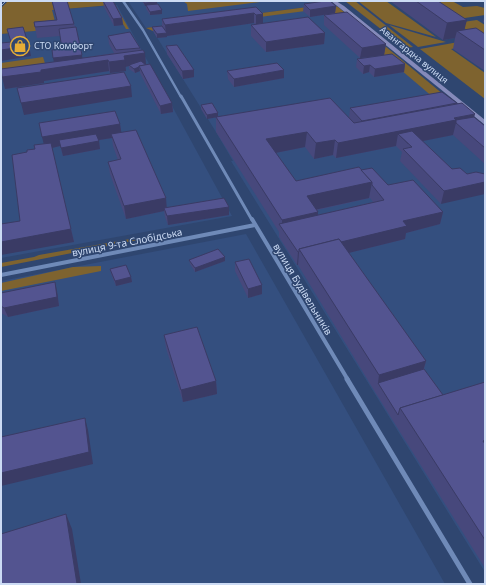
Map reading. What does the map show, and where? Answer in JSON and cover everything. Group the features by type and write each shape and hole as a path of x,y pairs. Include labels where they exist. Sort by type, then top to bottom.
{"street":[{"name":"вулиця Будівельників","path":"123,1 143,30 255,225 470,584"},
{"name":"Авангардна вулиця","path":"333,1 485,123"},
{"name":"вулиця 9-та Слобідська","path":"1,275 255,225"}],"shaded area":[{"path":"8,1 113,1 129,29 126,29 112,5 52,10 57,29 1,34 1,8"},
{"path":"128,1 324,1 330,4 146,28"},
{"path":"183,1 268,1 188,11 187,4"},
{"path":"345,1 355,1 413,47 405,48"},
{"path":"358,1 386,1 436,37 386,23"},
{"path":"424,1 452,1 463,7 477,6 485,8 485,15 458,19"},
{"path":"330,4 338,7 485,129 454,115 328,8 153,31 146,28"},
{"path":"117,5 232,216 1,258 1,34 57,29 51,10"},
{"path":"328,7 485,140 485,572 231,161 233,161 216,132 153,31"},
{"path":"477,20 485,25 485,42 461,26 463,22"},
{"path":"389,25 446,42 418,47"},
{"path":"475,39 473,45 451,49 485,73 485,99 420,49"},
{"path":"43,57 48,73 3,80 1,63"},
{"path":"246,234 445,584 1,584 1,281"},
{"path":"136,238 143,239 1,267 1,263"},
{"path":"101,266 101,271 1,291 1,283 73,267"}],"building":[{"path":"52,1 67,1 74,24 35,27 34,22 57,20"},
{"path":"103,1 113,1 122,18 113,19"},
{"path":"144,1 157,1 157,2 144,3"},
{"path":"330,1 336,6 310,10 304,4"},
{"path":"416,1 438,1 467,20 447,23"},
{"path":"158,4 162,10 150,12 146,5"},
{"path":"256,7 263,14 256,15 254,13 165,25 162,19"},
{"path":"347,12 386,44 362,48 324,15"},
{"path":"308,17 325,33 266,42 251,25"},
{"path":"162,26 167,33 157,34 152,27"},
{"path":"23,27 29,46 1,50 1,43 11,42 7,29"},
{"path":"76,27 82,55 53,58 52,50 62,49 59,29"},
{"path":"476,28 485,34 485,50 457,31"},
{"path":"130,32 140,48 116,50 108,36"},
{"path":"177,45 194,70 182,71 166,46"},
{"path":"143,50 145,53 124,56 125,60 109,62 108,60 41,70 41,72 2,77 1,69"},
{"path":"392,54 405,64 375,69 370,65 364,66 357,59"},
{"path":"141,61 146,65 139,66 134,69 129,65"},
{"path":"277,63 284,70 234,79 227,71"},
{"path":"150,64 172,103 160,106 139,66"},
{"path":"124,72 131,86 21,103 17,88"},
{"path":"442,92 457,103 362,121 350,108"},
{"path":"330,98 354,123 462,103 475,114 454,118 456,120 338,143 335,140 316,143 307,132 266,139 296,181 359,167 372,182 307,196 318,212 282,220 216,117"},
{"path":"212,103 218,113 207,115 201,105"},
{"path":"115,111 120,124 42,137 39,123"},
{"path":"474,117 485,126 485,148 456,123 456,120"},
{"path":"136,130 166,198 124,206 108,162 121,159 111,134"},
{"path":"412,131 452,169 460,168 467,174 476,172 485,174 485,182 444,191 403,149 412,147 398,134"},
{"path":"96,134 99,141 61,148 59,140"},
{"path":"51,143 71,229 1,242 1,224 20,221 12,155 35,149 34,145"},
{"path":"372,168 388,185 413,180 443,212 403,221 407,226 341,242 339,239 299,249 298,252 279,224 384,200 372,185 372,182 361,170"},
{"path":"224,198 229,207 167,216 164,208"},
{"path":"339,239 426,361 379,375 299,249"},
{"path":"218,249 225,257 195,268 189,260"},
{"path":"249,259 262,285 248,289 235,262"},
{"path":"126,265 131,277 115,281 110,269"},
{"path":"55,282 57,297 4,308 1,306 1,293"},
{"path":"197,327 216,381 181,390 164,335"},
{"path":"424,369 443,395 400,408 398,415 378,383"},
{"path":"485,382 485,440 483,441 485,444 485,540 400,408"},
{"path":"85,418 89,452 1,473 1,437"},
{"path":"66,514 77,584 1,584 1,534"}],"tram line":[{"path":"1,6 6,1"}],"place":[{"name":"СТО Комфорт","path":"20,46"}]}
